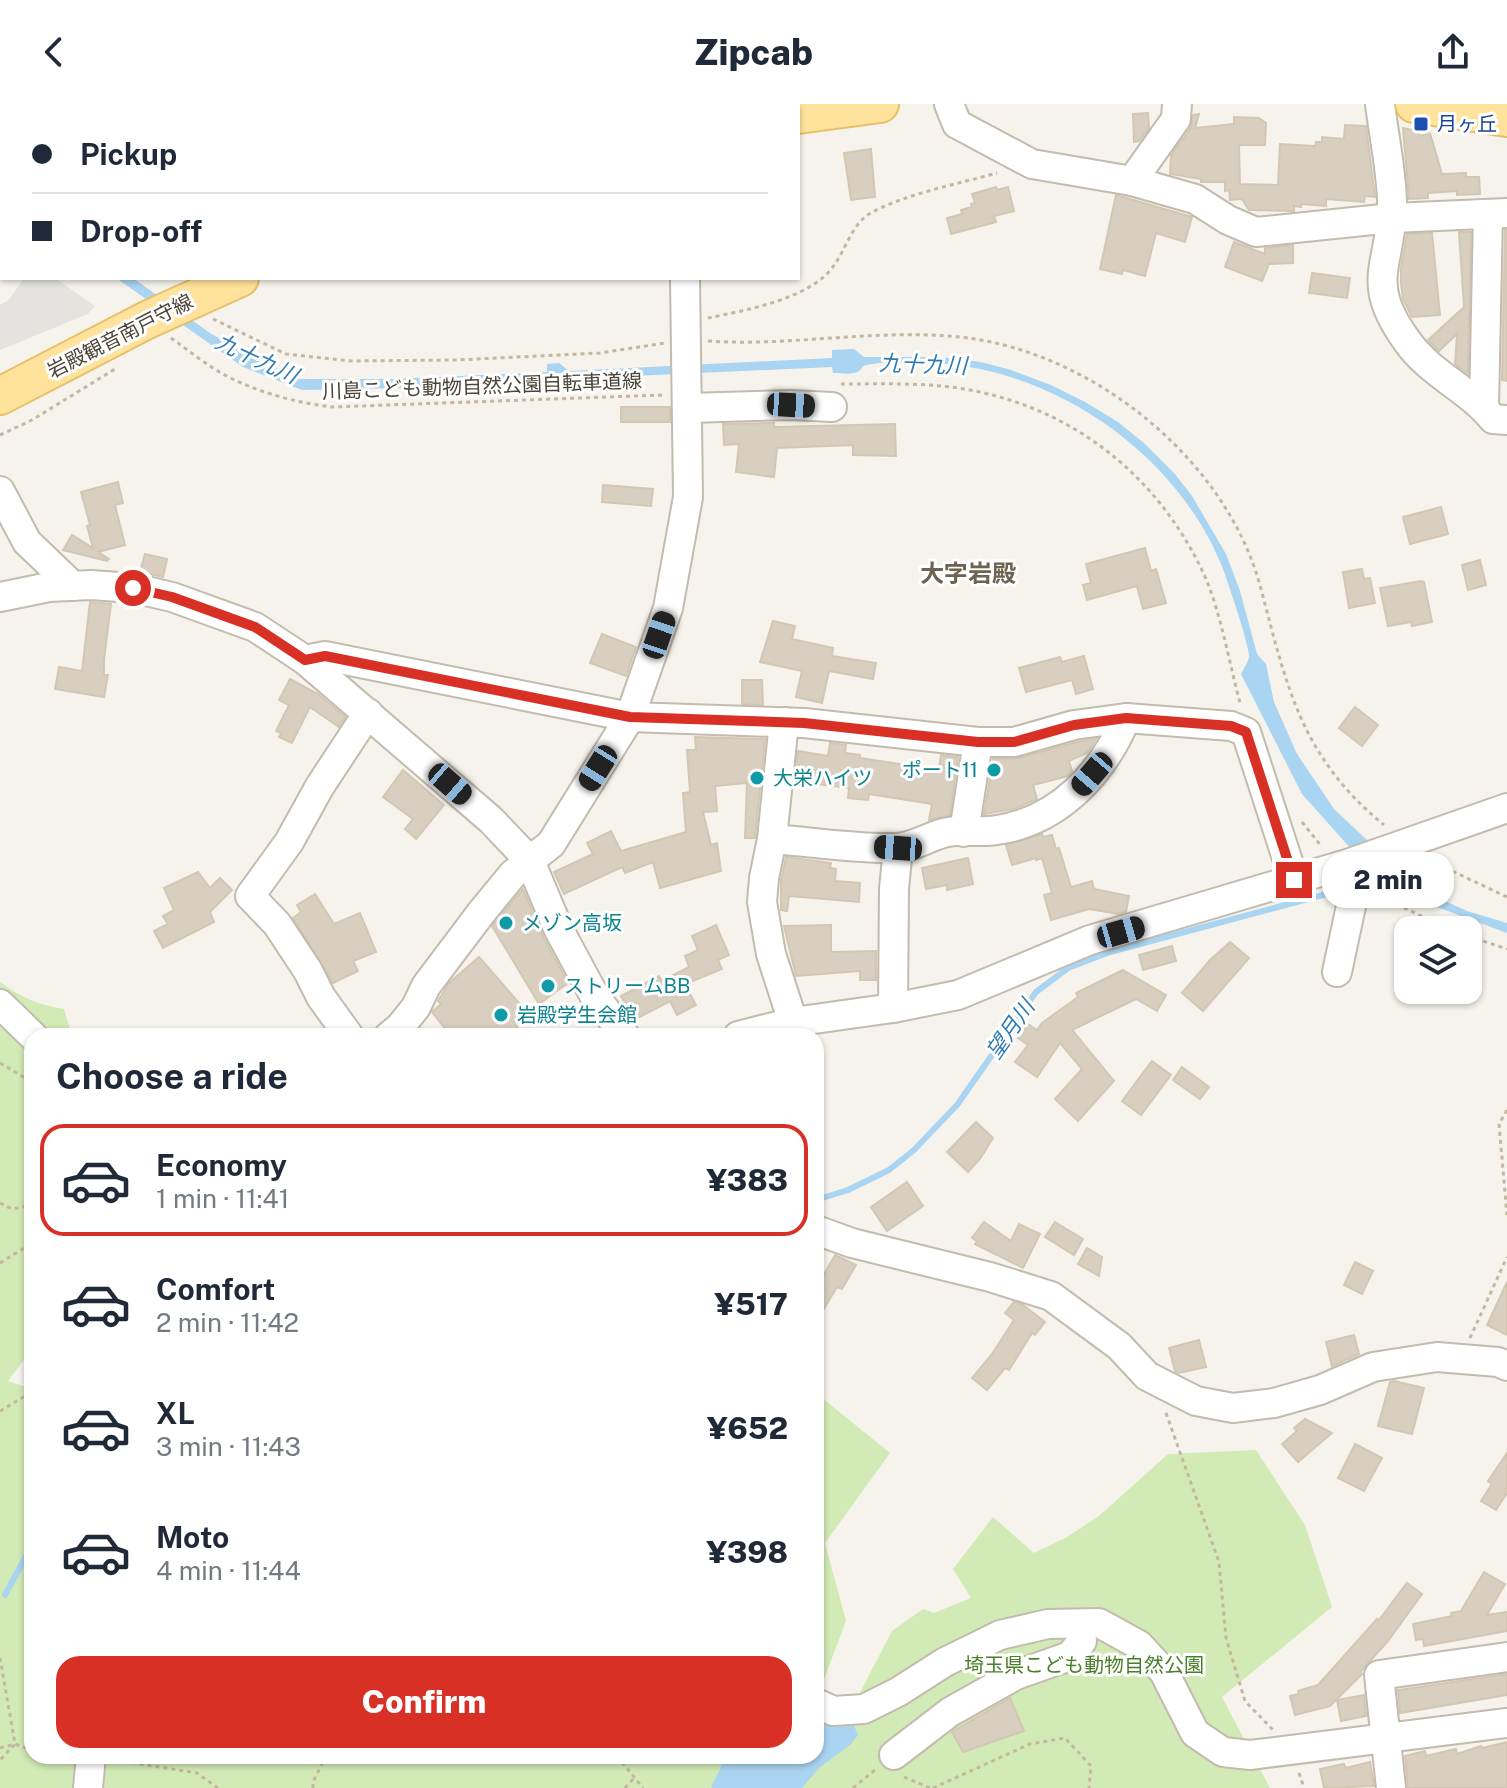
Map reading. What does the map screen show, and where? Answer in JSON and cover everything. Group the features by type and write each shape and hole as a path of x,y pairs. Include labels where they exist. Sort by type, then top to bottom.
{"main road":[{"path":"1414,104 1507,118"},
{"path":"800,115 862,105"},
{"name":"岩殿観音南戸守線","path":"0,396 155,330 188,301 235,280"}],"street":[{"path":"949,104 957,124 1032,164 1132,181 1195,199 1228,220 1256,232 1392,218 1497,214 1495,414"},
{"path":"1132,181 1146,157 1176,119 1177,104"},
{"path":"1380,104 1391,167 1392,218 1382,273 1382,296 1390,316 1409,344 1437,373 1495,414"},
{"path":"399,1028 471,924 513,874 551,844 630,717 668,608 688,497 682,397 686,337 685,280"},
{"path":"682,397 791,405 832,396"},
{"path":"0,491 27,542 73,586"},
{"path":"0,597 49,587 133,588 172,597 255,627 305,660 491,820 530,861 558,928 594,995 619,1028"},
{"path":"305,660 325,656 630,717 784,722 978,742 1014,742 1074,725 1126,718 1231,726 1246,732 1294,880"},
{"path":"343,1028 277,924 250,896 289,842 320,786 368,713"},
{"path":"772,839 898,848 949,831 1012,827 1057,808 1092,774 1116,743 1126,718"},
{"path":"784,722 762,902 765,930 793,1022"},
{"path":"964,832 978,742"},
{"path":"769,1028 958,995 1090,940 1344,865 1507,808"},
{"path":"893,1008 894,889 898,848"},
{"path":"1337,972 1351,906 1344,865"},
{"path":"0,1004 25,1028"},
{"path":"824,1233 1051,1296 1119,1346 1147,1376 1196,1401 1233,1408 1274,1403 1320,1390 1373,1367 1437,1357 1498,1362 1507,1366"},
{"path":"824,1707 833,1711 864,1709 945,1662 1000,1635 1048,1624 1099,1623 1139,1645 1164,1672 1195,1733 1223,1752 1250,1755 1507,1723"},
{"path":"894,1755 950,1712 1016,1675 1070,1656 1082,1641 1079,1624"},
{"path":"1391,1788 1379,1675 1507,1657"},
{"path":"88,1788 96,1764"}],"path":[{"path":"188,301 204,314 286,354 351,361 600,353 686,337 805,290 834,267 849,237 867,215 922,194 1032,164"},
{"name":"川島こども動物自然公園自転車道線","path":"155,330 224,374 310,405 333,407 682,397"},
{"path":"686,337 741,343 866,336 970,338 1034,355 1073,371 1133,408 1168,437 1207,478 1233,519 1255,566 1292,701 1313,747 1355,801 1402,845 1439,866 1507,896"},
{"path":"0,435 32,420 124,364"},
{"path":"832,396 934,385 974,390 1006,398 1059,419 1103,447 1149,487 1196,559 1213,599 1242,711"},
{"path":"1373,892 1420,916"},
{"path":"1482,941 1507,949"},
{"path":"0,1063 24,1077"},
{"path":"1507,1110 1499,1124 1507,1215"},
{"path":"0,1203 12,1209 24,1207"},
{"path":"0,1263 24,1248"},
{"path":"1460,1360 1507,1257"},
{"path":"1147,1376 1170,1422 1219,1562 1226,1638 1245,1701 1292,1750"},
{"path":"0,1411 24,1397"},
{"path":"0,1658 15,1744"},
{"path":"933,1788 1030,1744 1065,1738 1091,1766 1089,1788"},
{"path":"0,1760 15,1744"},
{"path":"0,1748 15,1744 24,1747"},
{"path":"141,1764 197,1773 218,1788"},
{"path":"313,1788 322,1764"},
{"path":"623,1764 643,1788"},
{"path":"625,1788 634,1778"}],"green space":[{"name":"埼玉県こども動物自然公園","path":"0,982 30,1000 64,1009 70,1028 24,1028 24,1360 8,1381 24,1386 24,1764 824,1764 824,1692 854,1704 892,1631 923,1609 934,1613 971,1598 953,1569 993,1517 1034,1553 1067,1537 1099,1516 1168,1454 1256,1450 1305,1525 1332,1607 1222,1697 1270,1788 0,1788"},
{"name":"埼玉県こども動物自然公園","path":"824,1399 890,1453 825,1543 846,1621 824,1679"}],"shaded area":[{"path":"23,280 58,280 95,306 88,314 0,350 0,305 9,300"}],"water":[{"path":"119,280 136,280 210,333 252,358 299,379 393,379 547,372 547,364 559,363 569,371 832,358 832,350 854,349 864,357 939,357 981,362 1051,385 1118,422 1175,474 1192,496 1226,554 1240,591 1257,654 1266,664 1274,702 1297,754 1334,809 1368,841 1392,873 1418,889 1467,911 1507,923 1507,933 1482,924 1482,916 1461,916 1386,888 1302,794 1241,674 1249,657 1246,641 1223,569 1203,527 1176,489 1143,454 1106,424 1064,399 1020,380 975,368 928,363 873,364 849,374 833,373 832,367 588,378 549,387 548,379 405,388 302,390 243,367"},
{"path":"852,1721 858,1735 850,1745 820,1767 802,1788 711,1788 722,1764 824,1764 824,1723"}],"building":[{"path":"1148,113 1149,128 1139,141 1134,142 1133,114"},
{"path":"1199,114 1195,128 1234,124 1234,117 1259,118 1266,123 1265,145 1239,145 1240,184 1278,185 1280,144 1315,146 1316,142 1322,142 1322,137 1344,139 1345,125 1366,126 1375,197 1365,196 1364,202 1326,199 1326,206 1301,204 1301,207 1294,206 1294,211 1249,210 1242,199 1230,200 1229,190 1225,191 1225,182 1201,182 1201,179 1170,174 1171,155 1190,129 1193,115"},
{"path":"1403,128 1418,131 1420,136 1430,133 1442,174 1466,173 1466,177 1479,177 1480,194 1457,195 1457,191 1428,193 1428,198 1409,199"},
{"path":"871,149 875,197 851,200 844,153"},
{"path":"996,187 997,190 1008,187 1014,211 994,216 996,222 951,234 947,218 972,207 971,204 975,203 972,194"},
{"path":"1116,195 1192,217 1185,242 1156,233 1145,276 1123,270 1122,274 1100,269"},
{"path":"1507,230 1507,381 1502,380"},
{"path":"1459,232 1471,232 1468,373 1455,364 1457,334 1439,351 1428,340 1464,307"},
{"path":"1432,233 1440,315 1412,317 1403,299 1401,283 1407,234"},
{"path":"1234,242 1265,254 1265,248 1293,245 1293,263 1269,264 1262,281 1225,267"},
{"path":"1312,273 1350,278 1347,298 1309,293"},
{"path":"621,407 670,407 670,422 621,422"},
{"path":"774,423 774,427 895,424 896,456 853,455 853,445 777,448 774,477 736,472 739,444 724,445 723,424"},
{"path":"118,482 123,503 115,505 125,545 98,552 109,559 107,561 63,550 72,535 93,548 81,492"},
{"path":"603,485 653,489 651,506 602,502"},
{"path":"1441,507 1448,534 1410,544 1403,517"},
{"path":"1145,548 1151,571 1156,569 1166,603 1143,609 1137,586 1087,600 1083,585 1091,583 1086,564"},
{"path":"145,554 167,559 163,577 140,572"},
{"path":"1480,560 1486,585 1468,590 1462,565"},
{"path":"1362,569 1364,579 1370,578 1375,603 1349,608 1343,572"},
{"path":"1424,582 1432,622 1388,626 1380,588"},
{"path":"90,602 111,604 104,660 104,675 108,675 104,697 55,689 59,667 82,671"},
{"path":"773,621 795,626 792,639 833,648 832,656 876,663 873,679 829,671 822,703 796,697 802,671 760,662"},
{"path":"602,634 636,647 626,676 590,663"},
{"path":"1084,656 1093,689 1076,694 1072,680 1026,692 1019,668 1060,657 1062,662"},
{"path":"290,679 318,694 345,717 339,727 310,707 292,743 279,737 281,733 276,731 289,705 279,700"},
{"path":"742,680 762,680 763,705 742,704"},
{"path":"1355,707 1378,725 1362,746 1339,728"},
{"path":"695,737 765,739 755,838 745,838 747,783 715,786 717,811 703,812 711,845 717,843 721,871 660,888 653,862 625,873 622,867 564,894 554,872 593,854 587,843 611,831 621,851 686,832 683,793 690,792 687,750 696,750"},
{"path":"1096,739 1087,753 1069,761 1072,771 1068,776 1033,785 1037,799 1014,809 984,814 993,759 1019,758"},
{"path":"830,743 846,745 845,753 860,755 860,758 939,770 941,755 958,757 950,815 929,820 932,804 869,794 868,800 848,798 849,788 808,783 809,779 795,777 798,751 828,756"},
{"path":"403,770 444,805 416,839 405,829 413,819 383,797"},
{"path":"1042,834 1043,837 1052,835 1071,887 1092,881 1094,889 1129,896 1126,912 1118,914 1089,909 1051,920 1044,895 1052,893 1042,858 1012,865 1006,845"},
{"path":"786,857 831,863 830,868 836,869 835,881 860,883 859,902 789,896 787,911 781,910 781,880"},
{"path":"968,858 973,884 947,890 947,885 926,889 922,868"},
{"path":"198,872 210,888 220,878 232,890 210,912 214,922 163,948 154,931 168,924 163,916 174,910 164,888"},
{"path":"523,889 568,983 539,1004 492,926"},
{"path":"315,894 334,924 360,913 376,952 353,961 358,971 333,983 293,918 301,912 297,905"},
{"path":"716,925 729,955 718,960 722,969 685,984 696,1005 677,1015 670,1001 634,1020 621,996 659,976 662,981 689,967 685,956 698,950 692,936"},
{"path":"831,925 831,952 876,951 876,980 860,980 860,971 796,976 784,926"},
{"path":"1230,942 1249,958 1203,1011 1182,993"},
{"path":"1172,946 1176,961 1143,970 1139,955"},
{"path":"479,957 527,1012 514,1022 518,1028 445,1028 432,1012 441,1004 438,1001 449,983"},
{"path":"1123,970 1166,995 1157,1011 1136,999 1072,1030 1114,1081 1078,1121 1055,1099 1082,1069 1060,1043 1037,1077 1015,1062 1028,1045 1018,1038 1028,1024 1037,1030 1078,997 1076,993"},
{"path":"1152,1061 1171,1075 1141,1115 1122,1101"},
{"path":"1182,1067 1209,1087 1200,1099 1173,1080"},
{"path":"976,1122 993,1138 968,1172 947,1152"},
{"path":"907,1182 923,1206 887,1231 871,1207"},
{"path":"984,1222 1011,1241 1019,1224 1040,1234 1023,1268 975,1244 977,1241 972,1238"},
{"path":"1055,1222 1083,1239 1074,1255 1045,1237"},
{"path":"1087,1248 1102,1257 1099,1276 1078,1264"},
{"path":"835,1255 856,1265 842,1289 837,1287 824,1309 824,1274"},
{"path":"1355,1262 1373,1271 1362,1294 1344,1285"},
{"path":"1507,1282 1507,1335 1487,1325"},
{"path":"1014,1302 1045,1322 1035,1335 1032,1333 1009,1370 1005,1368 987,1390 972,1378 1014,1320 1005,1313"},
{"path":"1354,1335 1359,1354 1332,1366 1326,1342"},
{"path":"1199,1340 1206,1367 1179,1373 1175,1371 1169,1348"},
{"path":"1390,1382 1424,1388 1412,1434 1378,1426"},
{"path":"1305,1419 1332,1433 1298,1462 1282,1444"},
{"path":"1355,1444 1382,1458 1364,1491 1338,1478"},
{"path":"1507,1453 1507,1493 1496,1510 1481,1501 1492,1484 1488,1481"},
{"path":"1484,1572 1505,1584 1487,1615 1507,1612 1507,1631 1424,1646 1423,1639 1416,1640 1413,1624 1452,1616 1451,1613 1461,1611"},
{"path":"1407,1583 1422,1594 1388,1641 1360,1672 1362,1674 1330,1706 1295,1715 1290,1696 1318,1685 1379,1620"},
{"path":"1507,1674 1507,1695 1400,1713 1398,1690"},
{"path":"1364,1695 1366,1716 1341,1721 1337,1700"},
{"path":"1010,1698 1024,1731 963,1752 952,1732"},
{"path":"1507,1742 1507,1788 1408,1788 1405,1756 1425,1751 1426,1756 1456,1749 1457,1754"},
{"path":"1370,1762 1374,1786 1324,1788 1320,1769 1344,1764 1346,1768"}],"waterway":[{"name":"望月川","path":"1369,882 1385,877"},
{"name":"望月川","path":"824,1198 848,1190 889,1170 914,1150 957,1105 1036,992 1068,968 1110,952 1334,892"},
{"name":"望月川","path":"5,1595 24,1560"}],"place":[{"name":"月ヶ丘","path":"1421,124"},
{"name":"ポート11","path":"994,770"},
{"name":"大栄ハイツ","path":"757,778"},
{"name":"メゾン高坂","path":"506,923"},
{"name":"ストリームBB","path":"548,986"},
{"name":"岩殿学生会館","path":"501,1015"}],"district":[{"name":"大字岩殿","path":"968,574"}],"route":[{"path":"133,588 172,597 255,627 305,660 325,656 630,717 804,723 978,742 1014,742 1074,725 1126,718 1231,726 1246,732 1294,880"}],"water label":[{"name":"九十九川","path":"257,358"},
{"name":"九十九川","path":"923,364"}]}
